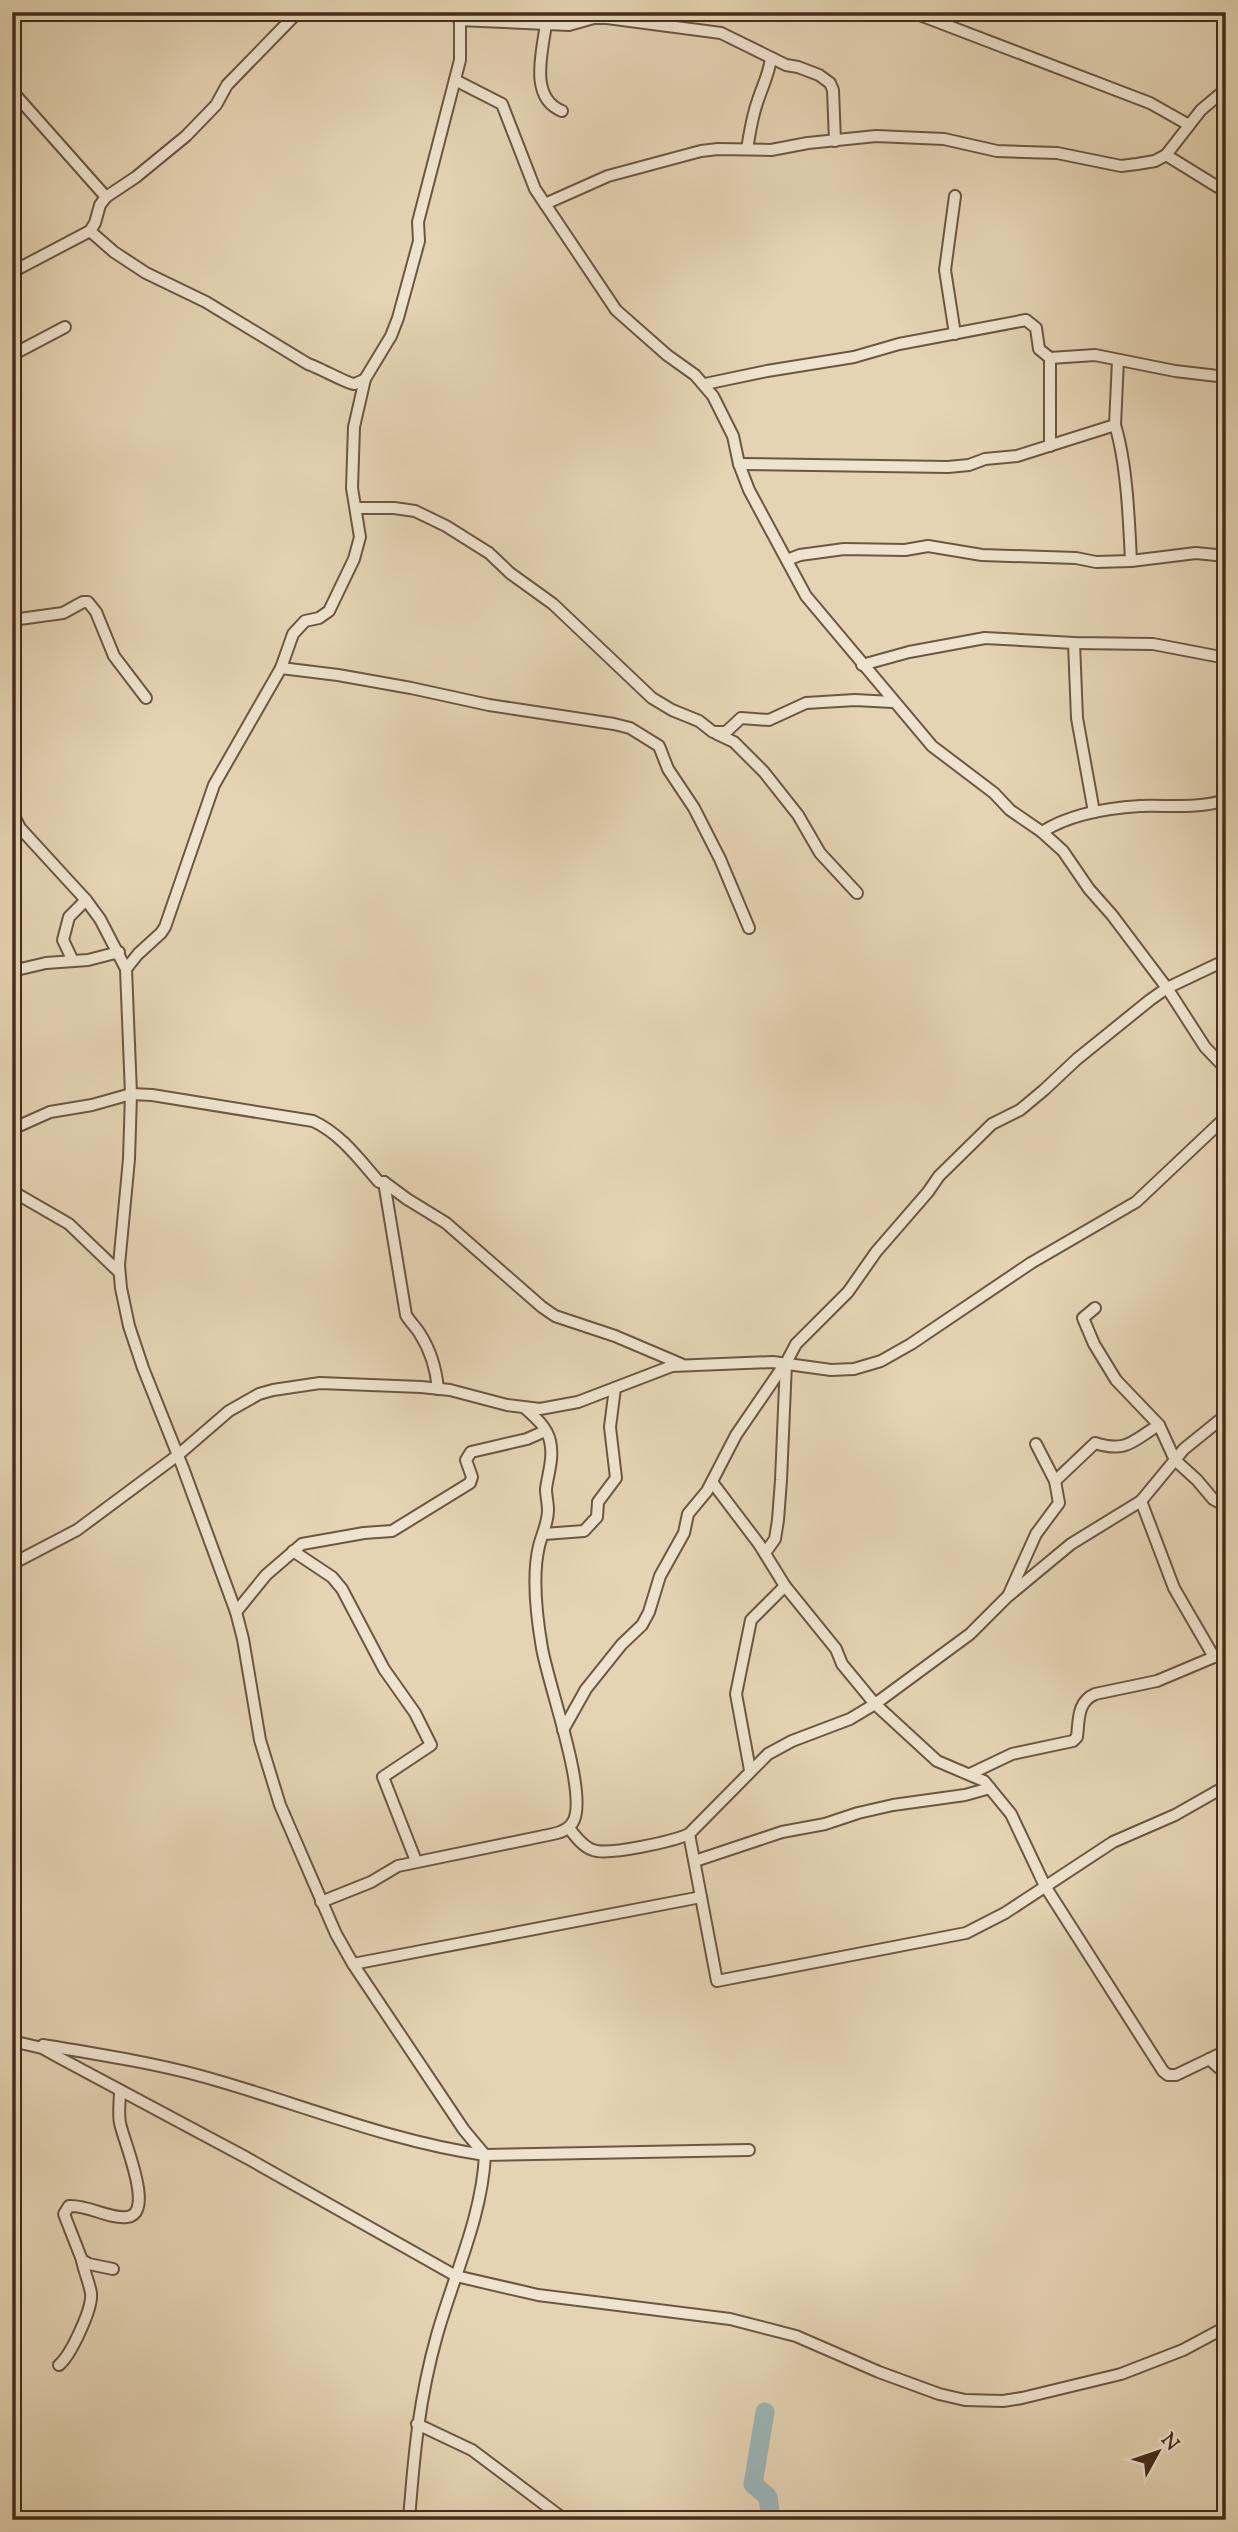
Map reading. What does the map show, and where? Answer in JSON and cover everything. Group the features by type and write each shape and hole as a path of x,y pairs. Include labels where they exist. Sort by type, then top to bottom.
{"street":[{"path":"12,272 90,231 106,197 136,177 186,136 216,105 228,85 298,12"},
{"path":"912,12 1150,103 1189,125"},
{"path":"126,969 138,954 162,933 187,869 214,785 281,668 297,627 329,611 349,572 360,537 352,474 354,427 365,379 391,336 398,318 419,241 418,222 460,60 459,16 569,25 594,18 607,18 721,33 786,65 819,75 830,83 833,90 835,141"},
{"path":"546,24 540,62 542,93 550,106 562,111"},
{"path":"747,149 751,123 768,77 771,58"},
{"path":"455,80 502,104 535,189 616,310 705,384 733,436 739,464 761,515 806,596 892,702 932,746 1063,850 1089,889 1167,988 1205,1047 1226,1069"},
{"path":"545,204 608,176 701,151 771,150 799,144 888,135 944,139 997,151 1057,153 1121,166 1155,161 1166,155 1201,110 1226,89"},
{"path":"12,91 106,197"},
{"path":"1166,155 1226,192"},
{"path":"955,334 946,270 956,196"},
{"path":"90,231 114,252 146,273 206,302 309,363 347,382 354,384 365,379"},
{"path":"705,384 854,357 899,344 1027,320 1036,328 1039,349 1050,358 1095,355 1175,371 1226,377"},
{"path":"12,355 65,327"},
{"path":"1050,358 1050,446"},
{"path":"1118,360 1115,425 1128,511 1130,561"},
{"path":"739,464 969,465 985,459 1017,456 1115,425"},
{"path":"356,508 415,511 462,535 553,604 652,698 734,741 764,772 798,815 821,853 856,893"},
{"path":"788,560 800,555 844,549 905,550 935,546 982,555 1076,558 1104,563 1196,553 1226,556"},
{"path":"12,620 63,613 88,602 96,612 114,656 146,698"},
{"path":"862,665 909,652 976,639 1153,644 1226,658"},
{"path":"1074,643 1077,718 1094,812"},
{"path":"281,668 338,675 489,705 614,724 646,736 659,746 668,769 703,825 736,893 749,928"},
{"path":"713,732 726,732 741,718 769,720 806,703 855,699 892,702"},
{"path":"1042,832 1061,820 1094,812 1140,806 1208,805 1226,800"},
{"path":"12,812 20,828 86,900 119,952 126,969 131,1094 129,1159 119,1272 129,1325 236,1612 266,1762 289,1828 320,1902 353,1964 464,2130 485,2155 480,2200 436,2336 417,2424 409,2520"},
{"path":"73,961 63,940 69,916 86,900"},
{"path":"12,971 46,963 88,960 119,952"},
{"path":"563,1730 586,1689 622,1644 642,1625 660,1576 684,1532 688,1514 712,1482 736,1435 774,1384 802,1336 848,1292 876,1252 939,1176 992,1124 1020,1110 1077,1059 1167,988 1226,960"},
{"path":"12,1123 21,1125 50,1112 92,1105 131,1094 313,1121 328,1128 346,1143 379,1182 384,1182 446,1223 555,1316 615,1336 687,1366"},
{"path":"12,1564 77,1530 178,1455 229,1411 259,1394 300,1384 320,1382 438,1389 540,1409 578,1402 658,1370 752,1362 786,1363 819,1370 854,1369 881,1361 900,1352 1002,1281 1136,1202 1226,1117"},
{"path":"384,1182 406,1315 419,1331 435,1364 438,1389"},
{"path":"12,1191 69,1224 119,1272"},
{"path":"1095,1308 1083,1318 1094,1344 1116,1380 1159,1425 1175,1460 1213,1499 1226,1506"},
{"path":"765,1553 775,1539 778,1520 786,1363"},
{"path":"544,1534 584,1531 597,1517 598,1502 615,1478 610,1427 615,1388"},
{"path":"320,1902 371,1882 398,1866 553,1835 569,1828 576,1813 573,1772 547,1674 537,1612 537,1563 548,1512 546,1491 552,1456 551,1443 545,1431 525,1408"},
{"path":"569,1828 583,1844 594,1851 677,1840 689,1834 768,1754 792,1741 850,1719 875,1704 970,1634 1007,1597 1071,1544 1141,1501 1192,1442 1226,1415"},
{"path":"1055,1481 1095,1443 1113,1449 1122,1448 1159,1425"},
{"path":"236,1612 266,1575 302,1544 392,1531 470,1483 472,1477 466,1460 471,1452 527,1439 545,1431"},
{"path":"1007,1597 1036,1534 1059,1503 1055,1481 1036,1444"},
{"path":"712,1482 765,1553 785,1586 836,1649 848,1672 875,1704 937,1761 984,1781 1011,1814 1045,1886 1163,2071 1168,2075 1176,2075 1226,2051"},
{"path":"1141,1501 1174,1588 1214,1657"},
{"path":"293,1551 332,1577 342,1589 384,1669 415,1713 431,1745 383,1777 416,1861"},
{"path":"750,1770 736,1693 751,1620 785,1586"},
{"path":"970,1774 1012,1754 1073,1741 1077,1737 1082,1705 1087,1698 1157,1681 1226,1652"},
{"path":"689,1834 717,1982 966,1933 1005,1913 1113,1842 1175,1815 1226,1786"},
{"path":"695,1861 782,1832 825,1824 858,1813 893,1805 965,1796 990,1788"},
{"path":"353,1964 701,1897"},
{"path":"18,2041 123,2058 202,2077 406,2140 485,2155 748,2150"},
{"path":"18,2041 60,2058 258,2164 456,2276 538,2295 730,2319 796,2336 879,2372 939,2394 984,2401 1022,2398 1121,2374 1183,2350 1226,2327"},
{"path":"1209,2059 1226,2074"},
{"path":"59,2365 66,2359 77,2339 91,2296 82,2260 64,2214 65,2209 77,2205 127,2217 138,2211 141,2203 119,2121 120,2091"},
{"path":"82,2260 113,2269"},
{"path":"417,2424 472,2450 565,2520"}],"waterway":[{"path":"765,2412 753,2484 768,2497 771,2520"}]}
